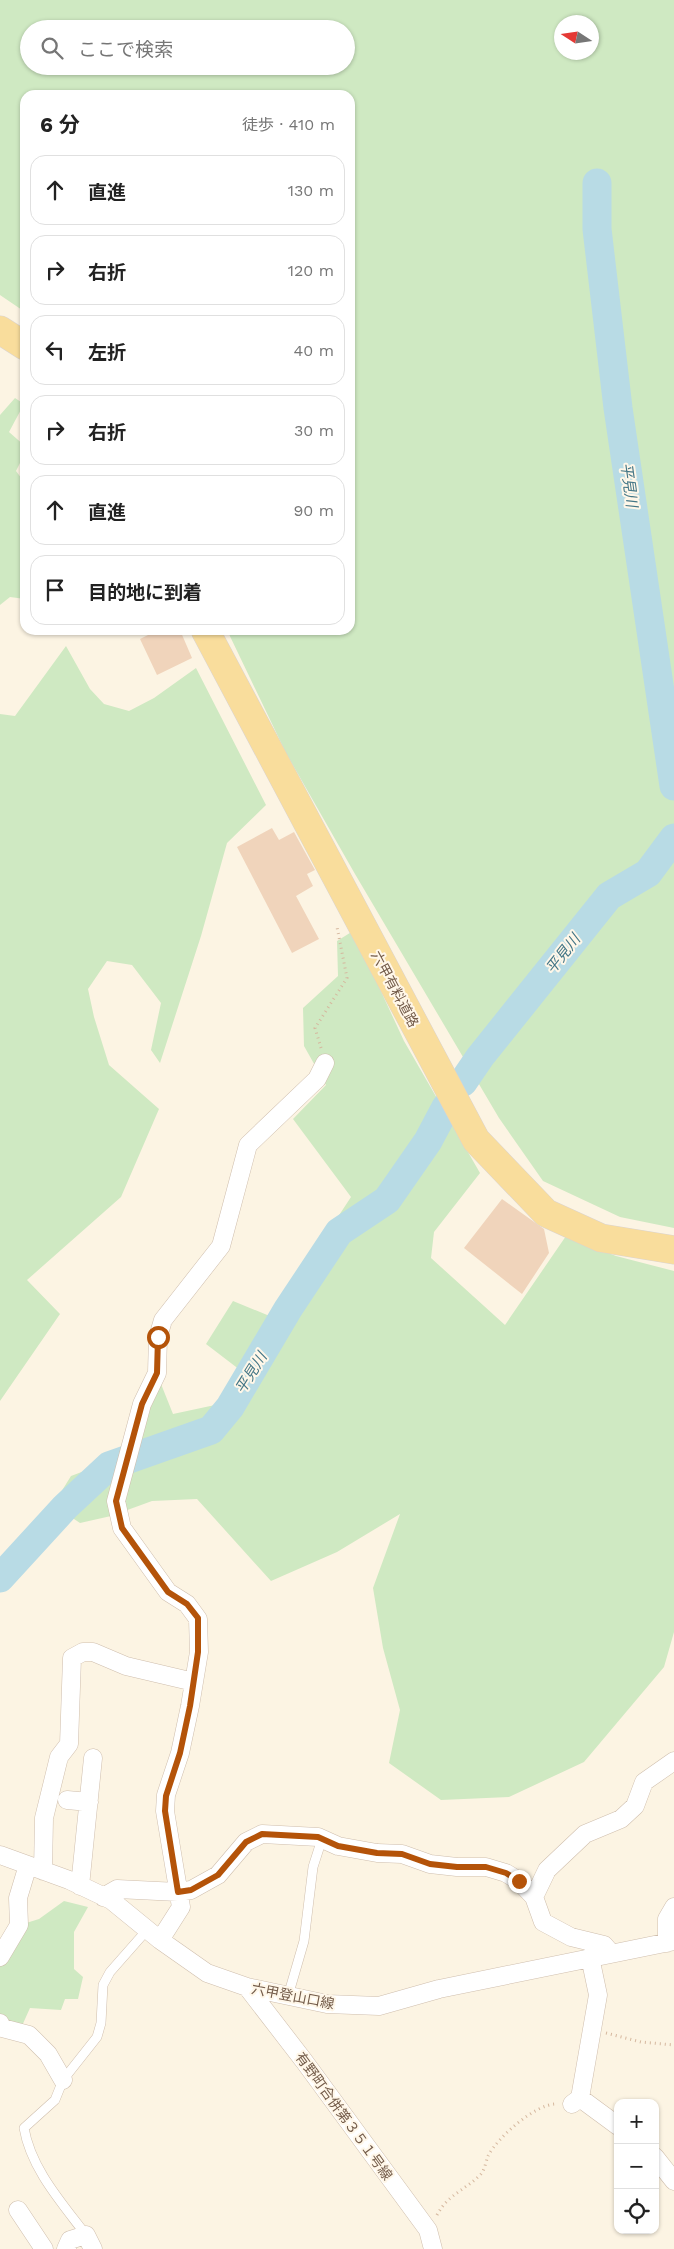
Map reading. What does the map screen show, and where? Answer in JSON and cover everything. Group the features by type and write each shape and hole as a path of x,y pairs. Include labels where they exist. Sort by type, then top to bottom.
{"main road":[{"path":"0,330 20,343"},
{"name":"六甲有料道路","path":"208,635 476,1140 546,1213 601,1238 674,1250"}],"street":[{"path":"154,1935 180,1907 165,1811 166,1796 180,1753 194,1682 198,1652 198,1618 187,1604 168,1592 122,1528 116,1501 142,1404 157,1373 158,1337 163,1320 221,1246 248,1145 317,1079 325,1063"},
{"path":"0,1957 19,1925 18,1898 36,1868 44,1818 59,1757 69,1744 72,1658 82,1652 92,1652 126,1666 194,1682"},
{"path":"80,1886 93,1758"},
{"path":"534,1897 546,1870 585,1834 621,1819 634,1806 644,1782 674,1761"},
{"path":"67,1800 88,1802"},
{"path":"103,1896 117,1889 178,1892 191,1890 218,1875 246,1842 262,1834 322,1839 338,1846 377,1853 402,1854 430,1864 457,1867 486,1867 500,1871 519,1881 534,1897 542,1922 571,1937 604,1945 611,1953"},
{"name":"六甲登山口線","path":"0,1855 103,1896 207,1973 247,1987 327,2004 379,2006 438,1989 670,1942"},
{"path":"670,1942 667,1919 674,1907"},
{"path":"590,1957 598,1995 594,2029 576,2101 614,2124"},
{"name":"有野町合併第３５１号線","path":"247,1987 304,2061 428,2241"},
{"path":"0,2023 2,2028 29,2034 48,2054 63,2080"},
{"path":"659,2162 674,2181"},
{"path":"18,2210 44,2249"},
{"path":"66,2249 70,2240 90,2242"}],"lane":[{"path":"288,1996 304,1942 312,1867 322,1839"},
{"path":"90,2242 40,2170 27,2145 24,2128 55,2100 63,2080 97,2037 101,2023 103,1985 110,1972 154,1935"}],"path":[{"path":"325,1063 316,1028 347,978 337,927 356,916"},
{"path":"594,2029 641,2042 674,2045"},
{"path":"428,2241 442,2206 461,2188 482,2173 489,2155 512,2127 548,2104 576,2101"}],"green space":[{"path":"0,0 674,0 674,1228 620,1217 543,1181 499,1118 355,874 286,753 229,635 355,635 355,90 20,90 20,309 0,295"},
{"path":"15,398 20,401 20,411 9,432 20,442 20,463 16,471 20,476 20,598 10,597 0,605 0,415"},
{"path":"66,646 90,689 104,704 129,711 154,698 196,668 266,805 227,843 201,936 160,1063 151,1050 161,1003 132,965 107,961 88,989 94,1017 109,1065 159,1109 121,1197 27,1280 60,1314 0,1401 0,714 15,716"},
{"path":"353,931 404,1041 480,1173 434,1232 431,1258 505,1325 566,1236 616,1256 674,1271 674,1632 664,1667 584,1762 509,1797 441,1800 389,1763 400,1710 383,1648 373,1588 400,1514 337,1552 271,1581 197,1499 152,1501 111,1516 80,1523 53,1505 71,1476 132,1453 159,1379 173,1414 215,1405 240,1370 206,1344 233,1301 272,1317 351,1197 293,1119 326,1085 304,1046 303,1008 338,976 337,941"},
{"path":"64,1901 88,1907 74,1932 74,1969 83,1977 78,1999 65,1999 61,2010 30,2008 21,2028 0,2019 0,1967 4,1952 23,1924 39,1919"}],"building":[{"path":"148,635 182,635 192,658 157,675 140,639"},
{"path":"272,828 279,840 294,832 315,870 307,874 313,886 296,896 319,939 292,953 237,847"},
{"path":"502,1199 544,1229 549,1253 522,1294 464,1248"}],"waterway":[{"name":"平見川","path":"597,183 597,229 618,408 674,786"},
{"name":"平見川","path":"463,1082 480,1057 609,896 648,873 674,838"},
{"name":"平見川","path":"0,1578 65,1507 109,1466 211,1430 230,1407 288,1309 339,1232 387,1200 428,1141 446,1107"}],"route":[{"path":"158,1337 157,1373 142,1404 116,1501 122,1528 168,1592 187,1604 198,1618 198,1652 190,1706 180,1753 166,1796 165,1811 178,1892 191,1890 218,1875 246,1842 262,1834 318,1837 338,1846 377,1853 402,1854 430,1864 457,1867 486,1867 506,1873 519,1881"}]}
